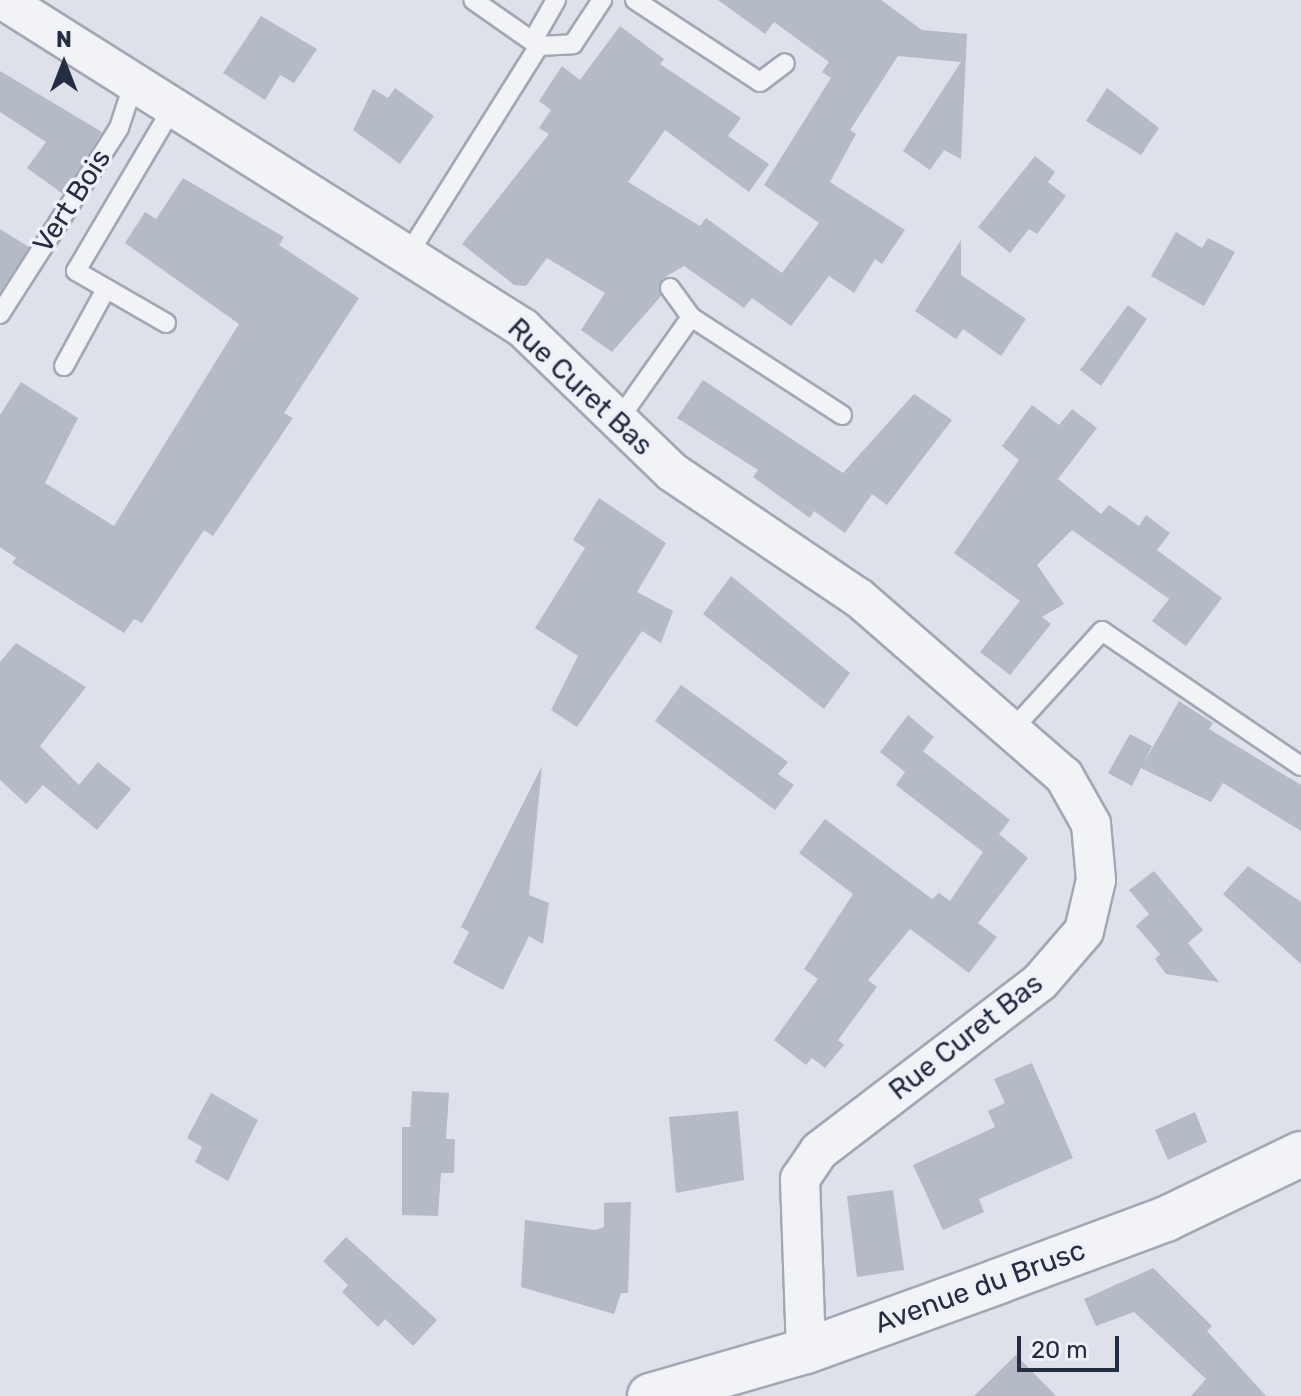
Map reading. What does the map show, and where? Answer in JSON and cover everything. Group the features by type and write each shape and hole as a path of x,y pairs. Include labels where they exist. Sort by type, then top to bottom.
{"street":[{"name":"Rue Curet Bas","path":"3,0 409,253 523,328 672,472 859,598 1064,776 1091,824 1096,880 1084,931 1040,982 819,1151 800,1179 806,1351"},
{"name":"Avenue du Brusc","path":"650,1396 806,1351 1166,1219 1301,1154"}],"lane":[{"path":"473,0 539,46 573,44 602,0"},
{"path":"409,253 539,46 536,35 556,0"},
{"path":"635,0 760,82 785,63"},
{"name":"Vert Bois","path":"0,314 119,128 134,82"},
{"path":"166,323 76,271 173,107"},
{"path":"670,288 691,317 842,415"},
{"path":"64,366 106,289"},
{"path":"617,422 691,317"},
{"path":"1012,730 1102,631 1301,766"}],"building":[{"path":"718,0 881,0 922,30 967,34 961,159 944,150 930,170 903,151 961,62 898,56 850,130 856,134 830,182 905,230 882,264 875,259 854,293 829,276 791,326 752,298 744,308 684,266 662,279 661,296 612,352 581,330 605,293 547,258 526,286 514,285 462,244 549,134 539,128 551,110 539,101 562,66 580,80 620,26 664,59 660,64 741,118 728,136 769,164 749,192 665,130 628,182 700,226 706,218 782,273 819,223 764,185 831,78 822,72 829,62 774,22 765,34"},
{"path":"261,16 317,49 294,83 280,75 265,100 223,73"},
{"path":"0,71 102,132 63,194 27,168 46,142 0,112"},
{"path":"395,88 434,116 400,164 353,130 373,89 388,98"},
{"path":"1107,88 1159,128 1141,155 1086,121"},
{"path":"1035,156 1055,172 1048,182 1066,196 1037,234 1029,229 1010,253 978,227"},
{"path":"183,178 284,237 279,245 359,298 284,413 293,418 213,536 204,530 142,623 134,619 124,633 12,563 16,558 0,547 0,415 21,382 78,418 45,483 114,526 239,324 125,243 145,212 156,219"},
{"path":"0,229 29,247 0,292"},
{"path":"1176,232 1202,248 1208,238 1235,252 1204,306 1151,276"},
{"path":"961,240 961,275 1026,319 1001,356 963,329 956,339 915,311"},
{"path":"1128,305 1147,319 1101,386 1080,370"},
{"path":"703,380 843,473 914,394 952,420 887,505 872,494 845,533 814,511 810,518 753,477 758,470 677,418"},
{"path":"1032,405 1059,425 1072,409 1097,428 1058,479 1101,514 1109,505 1139,526 1146,515 1170,533 1157,550 1222,598 1186,646 1152,621 1169,599 1072,530 1037,565 1064,604 1042,617 1051,624 1010,675 980,652 1020,601 954,553 1019,460 1002,446"},
{"path":"599,498 666,543 637,592 673,611 661,643 642,631 577,727 551,710 578,656 535,628 585,548 573,540"},
{"path":"731,576 850,673 824,709 703,614"},
{"path":"16,643 86,687 40,746 79,785 98,762 131,789 97,830 43,785 26,804 0,780 0,662"},
{"path":"681,685 788,762 778,774 794,785 775,810 655,721"},
{"path":"1179,701 1213,723 1209,729 1301,785 1301,831 1223,783 1211,802 1141,768 1132,786 1108,773 1130,734 1152,746 1142,766"},
{"path":"908,715 934,737 923,751 1010,820 999,834 1028,858 978,923 997,937 969,973 910,929 868,980 877,987 838,1040 844,1045 825,1068 812,1058 806,1065 774,1040 818,979 804,969 853,894 799,853 825,819 932,899 939,893 950,901 983,852 896,785 905,772 880,752"},
{"path":"542,766 529,895 549,903 543,944 529,936 503,990 453,963 469,932 461,927"},
{"path":"1248,866 1301,902 1301,964 1223,894"},
{"path":"1154,871 1203,930 1188,943 1219,982 1166,974 1155,959 1160,954 1136,926 1149,914 1129,890"},
{"path":"1032,1063 1073,1158 979,1199 984,1212 943,1230 913,1165 995,1127 988,1111 1005,1103 994,1079"},
{"path":"412,1091 449,1093 446,1139 455,1139 454,1173 441,1173 438,1216 402,1215 402,1127 410,1127"},
{"path":"211,1093 258,1120 228,1181 195,1162 202,1147 187,1138"},
{"path":"738,1111 744,1180 676,1193 669,1117"},
{"path":"1195,1112 1207,1142 1168,1160 1155,1130"},
{"path":"893,1190 904,1270 857,1277 847,1196"},
{"path":"631,1202 628,1293 621,1293 614,1314 521,1287 525,1220 595,1230 604,1227 604,1203"},
{"path":"346,1237 437,1320 413,1346 385,1319 378,1327 342,1292 348,1285 323,1261"},
{"path":"1153,1268 1212,1326 1207,1331 1266,1396 1191,1396 1206,1379 1134,1312 1096,1326 1084,1299"},
{"path":"1016,1355 1056,1396 974,1396"}]}
